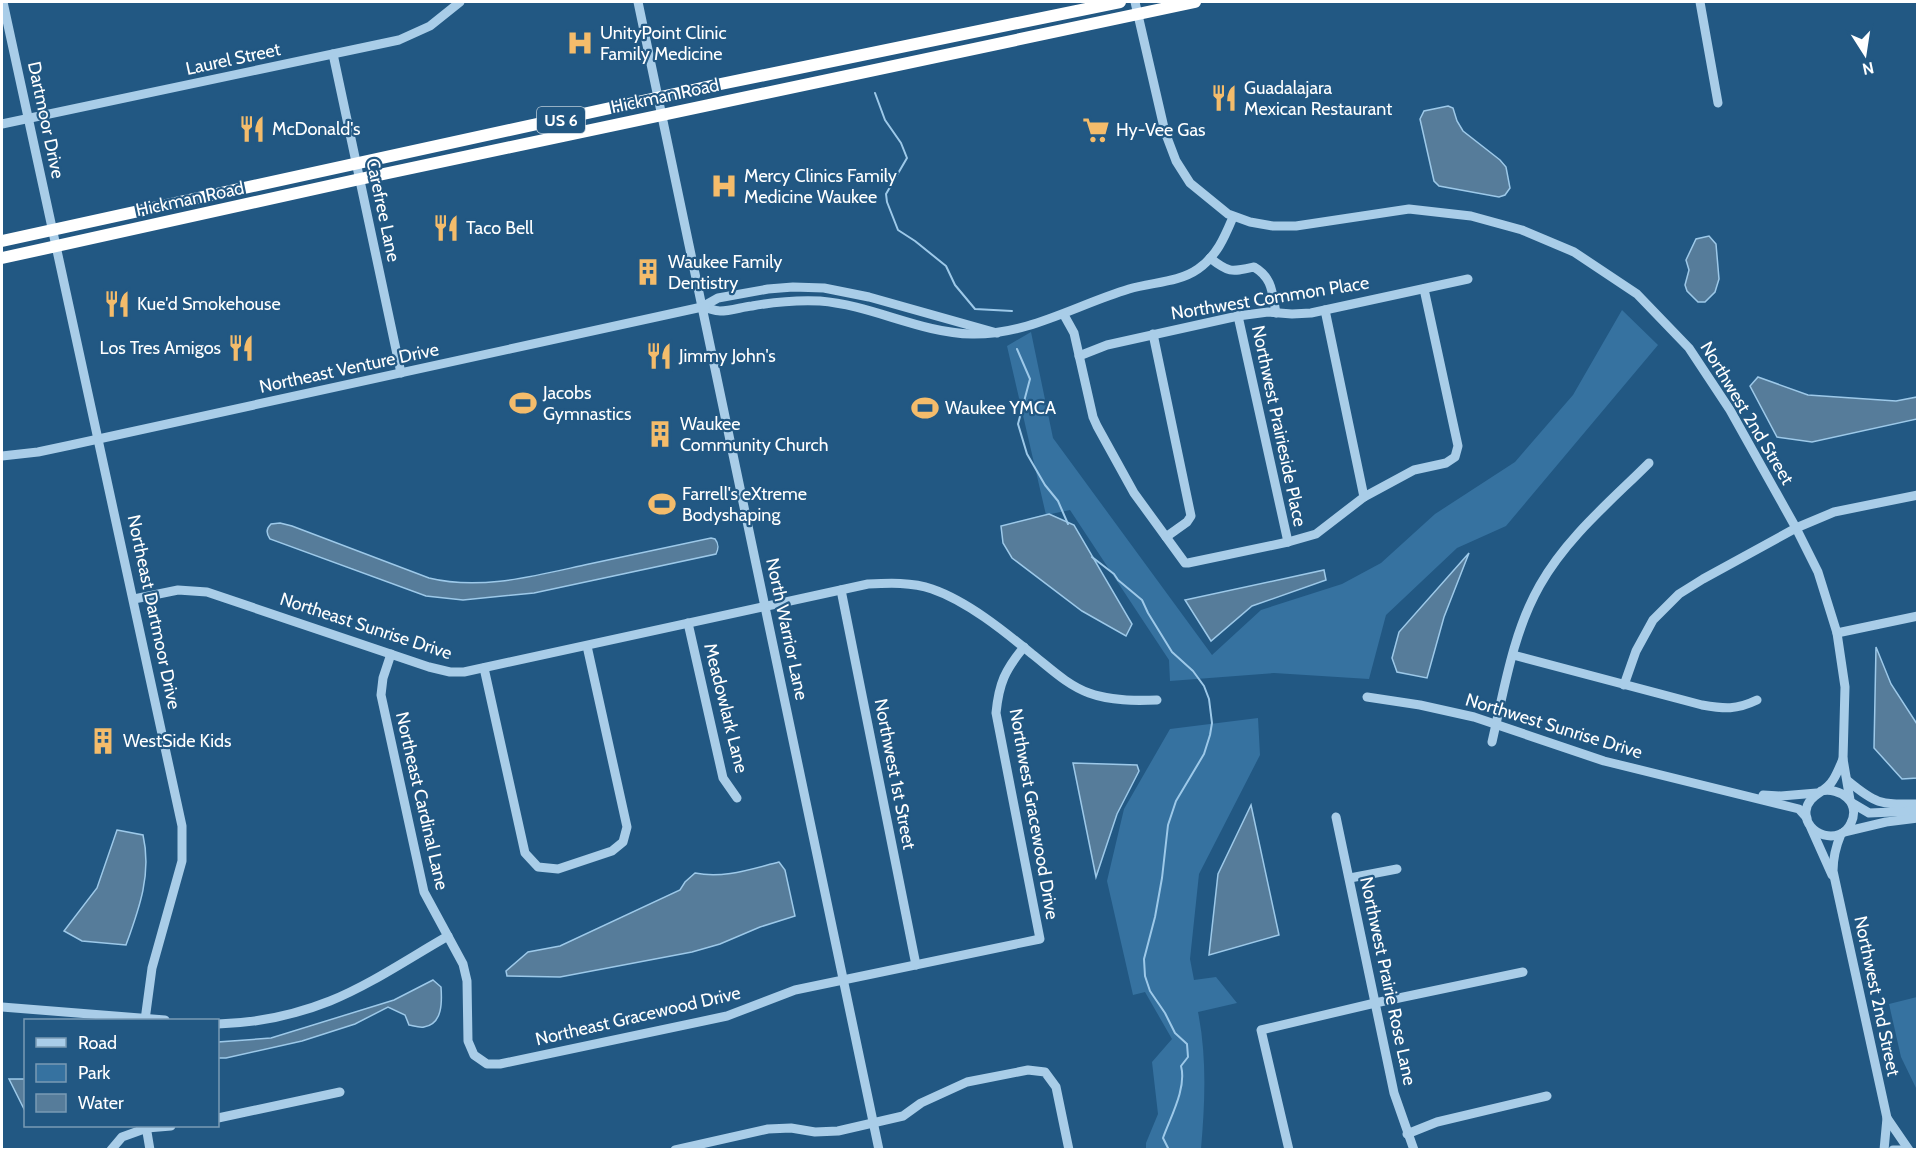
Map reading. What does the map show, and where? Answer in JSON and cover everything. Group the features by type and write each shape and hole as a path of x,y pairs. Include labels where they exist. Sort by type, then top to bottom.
{"highway":[{"name":"Hickman Road","path":"2,241 711,86 1120,2"},
{"name":"Hickman Road","path":"2,258 360,179 662,116 1137,7 1195,2"}],"street":[{"name":"Dartmoor Drive","path":"3,2 57,246"},
{"name":"Laurel Street","path":"2,124 399,40 418,33 439,20 460,2"},
{"name":"North Warrior Lane","path":"638,2 879,1149"},
{"path":"1700,2 1718,103"},
{"name":"Northwest 2nd Street","path":"1137,7 1165,132 1176,161 1190,183 1233,217 1273,226 1296,226 1409,209 1471,216 1522,230 1575,252 1637,294 1689,348 1730,410 1818,572 1837,633 1845,687 1843,759 1851,801"},
{"name":"Carefree Lane","path":"333,54 401,373"},
{"path":"702,307 720,311 804,300 839,303 946,332 997,333 1033,326 1064,315 1096,299 1185,276 1210,258 1220,246 1233,217"},
{"name":"Northeast Dartmoor Drive","path":"57,246 180,809 183,843 178,878 152,968 145,1019"},
{"path":"1210,258 1225,270 1254,267 1264,273 1270,284 1276,313"},
{"name":"Northwest Common Place","path":"1079,356 1107,345 1238,316 1267,312 1301,313 1325,310 1468,279"},
{"path":"702,307 718,297 768,289 824,288 869,297 997,333"},
{"path":"1064,315 1074,333 1097,426 1134,493 1185,563 1188,563 1316,534 1364,497 1414,470 1446,463 1455,457 1458,446 1424,289"},
{"name":"Northeast Venture Drive","path":"2,456 38,452 702,307"},
{"path":"1325,310 1364,497"},
{"name":"Northwest Prairieside Place","path":"1238,316 1288,542"},
{"path":"1153,334 1191,510 1191,516 1187,522 1166,537"},
{"path":"1492,742 1526,615 1540,585 1561,553 1578,533 1649,463"},
{"path":"1624,685 1636,651 1653,620 1679,594 1796,528 1834,512 1917,495"},
{"path":"765,607 868,584 897,583 932,589 964,604 1064,679 1088,692 1101,697 1134,701 1157,700"},
{"name":"Northeast Sunrise Drive","path":"134,599 178,590 207,592 437,670 450,672 484,668 765,607"},
{"name":"Northwest 1st Street","path":"841,590 916,965"},
{"path":"1837,633 1917,616"},
{"name":"Meadowlark Lane","path":"688,623 723,778 737,798"},
{"path":"484,668 525,853 538,867 558,869 612,851 623,842 627,827 587,646"},
{"name":"Northwest Gracewood Drive","path":"844,980 1040,939 996,712 998,690 1010,664 1024,647"},
{"name":"Northeast Cardinal Lane","path":"391,654 381,686 381,699 424,892 463,964 467,981 468,1041 474,1054"},
{"path":"1514,655 1721,708 1732,709 1757,700"},
{"name":"Northwest Sunrise Drive","path":"1367,697 1442,709 1496,724 1604,760 1799,809 1808,820"},
{"name":"Northwest 2nd Street","path":"1819,792 1833,781 1843,759"},
{"path":"1848,781 1873,801 1917,804"},
{"path":"1917,811 1869,813 1837,790 1819,792 1808,805 1808,820 1818,834 1834,836 1886,822 1917,818"},
{"name":"Northwest Sunrise Drive","path":"1731,791 1781,796 1819,792"},
{"path":"1843,833 1852,822 1854,815 1851,801"},
{"name":"Northwest Prairie Rose Lane","path":"1336,817 1394,1093 1414,1149"},
{"name":"Northwest 2nd Street","path":"1808,820 1835,880"},
{"name":"Northwest 2nd Street","path":"1843,833 1837,843 1833,862 1835,880 1887,1118 1884,1149"},
{"path":"1350,878 1397,868"},
{"path":"219,1024 253,1022 331,1001 448,936"},
{"path":"1289,1149 1261,1030 1523,972"},
{"name":"Northeast Gracewood Drive","path":"474,1054 487,1064 500,1064 727,1016 795,990 844,980"},
{"path":"2,1007 145,1019"},
{"path":"675,1149 768,1129 838,1131 874,1124 903,1116 921,1103 967,1082 1028,1070 1045,1072 1056,1087 1069,1149"},
{"path":"219,1118 340,1092"},
{"path":"1407,1134 1437,1122 1547,1096"},
{"name":"Northwest 2nd Street","path":"1887,1118 1909,1149"},
{"path":"111,1149 122,1137 147,1127 150,1149"},
{"path":"1893,1149 1903,1149"}],"green space":[{"path":"1622,310 1658,345 1506,526 1457,548 1386,615 1369,679 1274,673 1170,681 1169,660 1070,510 1046,515 1007,346 1031,332 1053,438 1212,655 1261,610 1342,584 1381,563 1435,514 1515,462 1573,395"},
{"path":"1258,718 1260,755 1199,874 1190,959 1194,980 1216,977 1237,1003 1198,1012 1203,1046 1204,1080 1201,1149 1146,1149 1146,1143 1158,1114 1152,1062 1172,1039 1145,992 1133,995 1107,881 1124,809 1170,729"},
{"path":"1918,997 1917,1090 1901,1057 1889,1004"}],"water":[{"path":"1448,106 1453,108 1463,131 1506,167 1510,188 1505,195 1499,197 1439,186 1434,181 1420,119 1424,111"},
{"path":"1709,236 1716,244 1719,279 1715,292 1705,302 1698,302 1687,291 1685,285 1689,270 1686,260 1696,239"},
{"path":"1758,377 1808,395 1896,401 1917,397 1917,419 1812,442 1777,437 1750,386"},
{"path":"1049,514 1074,525 1132,624 1126,636 1082,611 1012,558 1003,543 1001,526"},
{"path":"280,523 429,578 449,582 489,582 530,577 711,538 715,539 718,548 716,554 534,593 463,600 426,596 270,539 267,533 268,528 271,524"},
{"path":"1469,553 1444,617 1427,678 1397,672 1392,658 1399,632"},
{"path":"1324,570 1326,580 1252,606 1211,641 1185,600"},
{"path":"1876,647 1891,684 1917,724 1917,778 1902,779 1874,748"},
{"path":"1073,763 1137,765 1139,771 1117,814 1096,877"},
{"path":"1251,805 1279,935 1209,955 1218,874"},
{"path":"117,830 143,835 145,877 135,918 126,945 82,941 64,931 97,888"},
{"path":"779,862 785,870 795,916 692,952 560,977 507,976 506,971 528,952 560,946 680,890 695,873 726,874"},
{"path":"433,980 441,987 438,1017 430,1025 424,1027 409,1025 405,1015 388,1007 355,1024 302,1041 219,1058 219,1042 271,1038 394,1000"},
{"path":"9,1079 24,1079 24,1109"}],"waterway":[{"path":"875,93 885,120 901,143 907,158 886,194 898,230 946,266 955,285 975,309 1012,311"},
{"path":"1017,349 1030,379 1018,424 1027,454 1045,485 1058,501 1068,524"},
{"path":"1092,557 1142,600 1172,652 1193,671 1204,686 1209,699 1212,723 1210,735 1204,754 1176,801 1168,825 1162,878 1144,959 1145,976 1150,991 1175,1033 1187,1044 1188,1057 1181,1066 1180,1093 1163,1138 1169,1150"}],"place":[{"name":"UnityPoint Clinic Family Medicine","path":"580,43"},
{"name":"Guadalajara Mexican Restaurant","path":"1224,98"},
{"name":"McDonald's","path":"252,129"},
{"name":"Hy-Vee Gas","path":"1096,130"},
{"name":"Mercy Clinics Family Medicine Waukee","path":"724,186"},
{"name":"Taco Bell","path":"446,228"},
{"name":"Waukee Family Dentistry","path":"648,272"},
{"name":"Kue'd Smokehouse","path":"117,304"},
{"name":"Los Tres Amigos","path":"241,348"},
{"name":"Jimmy John's","path":"659,356"},
{"name":"Jacobs Gymnastics","path":"523,403"},
{"name":"Waukee YMCA","path":"925,408"},
{"name":"Waukee Community Church","path":"660,434"},
{"name":"Farrell's eXtreme Bodyshaping","path":"662,504"},
{"name":"WestSide Kids","path":"103,741"}]}
